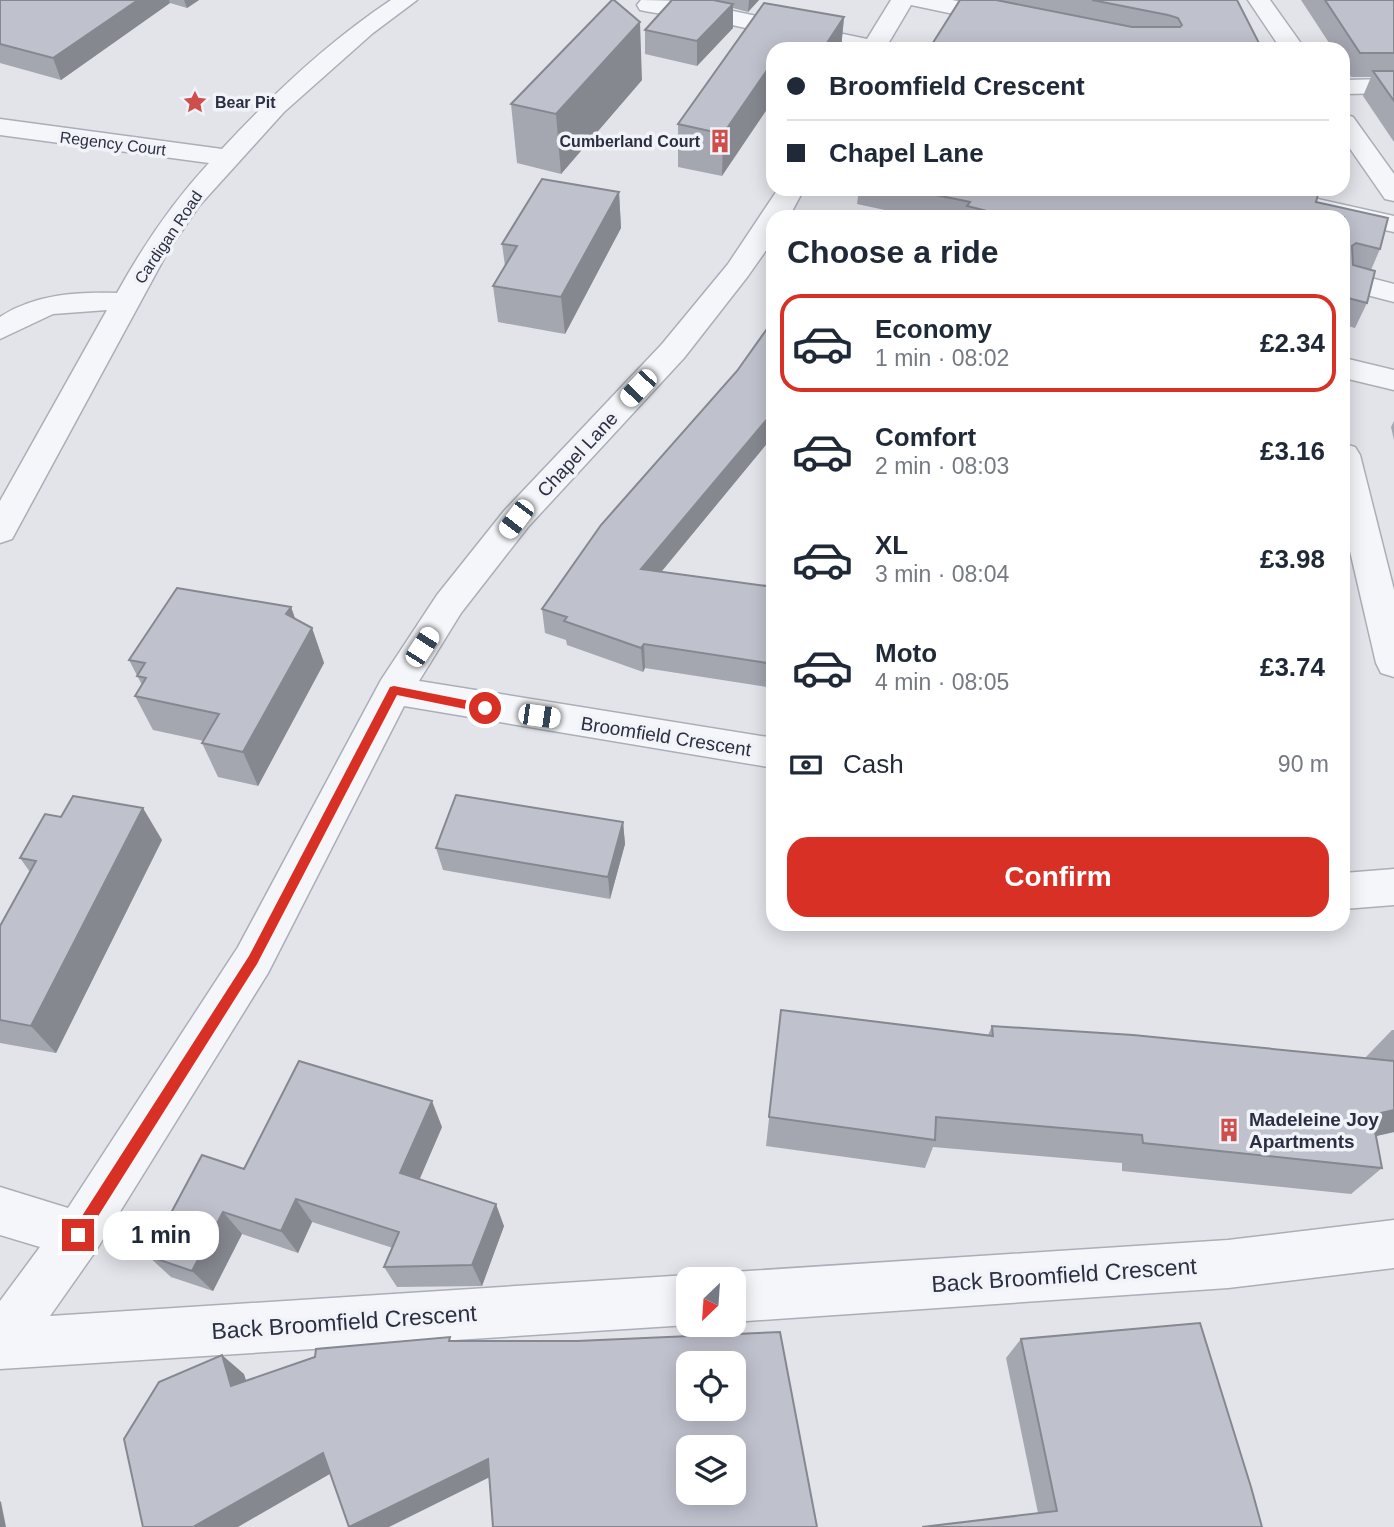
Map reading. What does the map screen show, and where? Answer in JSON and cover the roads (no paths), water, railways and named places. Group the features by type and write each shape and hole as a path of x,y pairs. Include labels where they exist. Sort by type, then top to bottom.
{"street":[{"name":"Cardigan Road","path":"0,531 153,253 189,201 268,113 365,28 406,0"},
{"path":"877,42 902,0"},
{"path":"919,0 1023,21"},
{"path":"1259,0 1288,42"},
{"path":"648,5 685,8 845,42"},
{"path":"1350,87 1394,86"},
{"name":"Regency Court","path":"0,127 227,158"},
{"path":"1350,130 1394,193"},
{"path":"1268,196 1331,210"},
{"path":"1350,214 1394,224"},
{"name":"Chapel Lane","path":"0,1343 78,1235 253,960 394,690 449,604 516,519 673,351 766,232"},
{"path":"1350,282 1394,293"},
{"path":"0,330 37,307 71,301 125,302"},
{"path":"1350,369 1394,380"},
{"path":"1350,480 1394,663"},
{"name":"Broomfield Crescent","path":"394,690 485,708 648,731 766,752"},
{"path":"1350,891 1394,887"},
{"path":"0,1211 78,1235"},
{"name":"Back Broomfield Crescent","path":"746,1296 1228,1264 1394,1244"},
{"name":"Back Broomfield Crescent","path":"0,1343 676,1301"}],"place":[{"name":"Bear Pit","path":"195,102"},
{"name":"Cumberland Court","path":"720,141"},
{"name":"Madeleine Joy Apartments","path":"1229,1130"}]}
